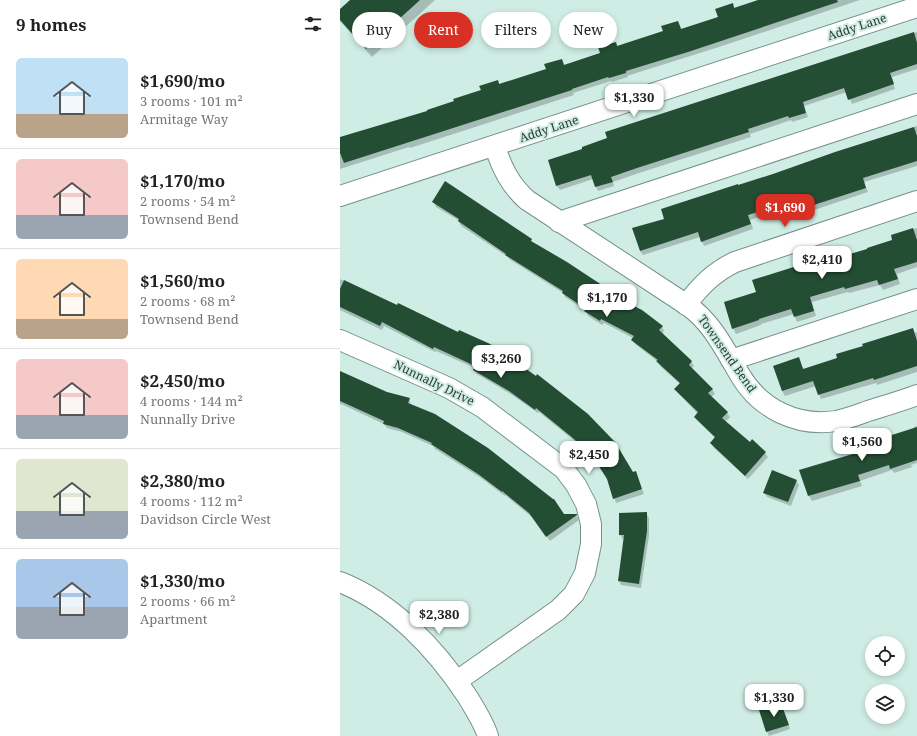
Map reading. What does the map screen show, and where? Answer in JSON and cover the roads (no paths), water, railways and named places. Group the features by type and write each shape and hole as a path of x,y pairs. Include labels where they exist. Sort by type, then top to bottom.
{"street":[{"name":"Addy Lane","path":"340,196 917,7"},
{"path":"559,222 917,104"},
{"name":"Townsend Bend","path":"495,146 504,170 516,189 532,205 686,305 705,321 745,383 764,403 786,415 806,421 820,422 843,419 917,395"},
{"path":"686,305 707,280 735,262 917,201"},
{"path":"731,360 917,299"},
{"name":"Nunnally Drive","path":"340,340 444,385 474,402 560,466 574,481 586,504 591,524 591,544 585,573 574,594 558,610 457,681"},
{"path":"340,582 376,600 417,633 457,681 484,723 488,736"}]}
